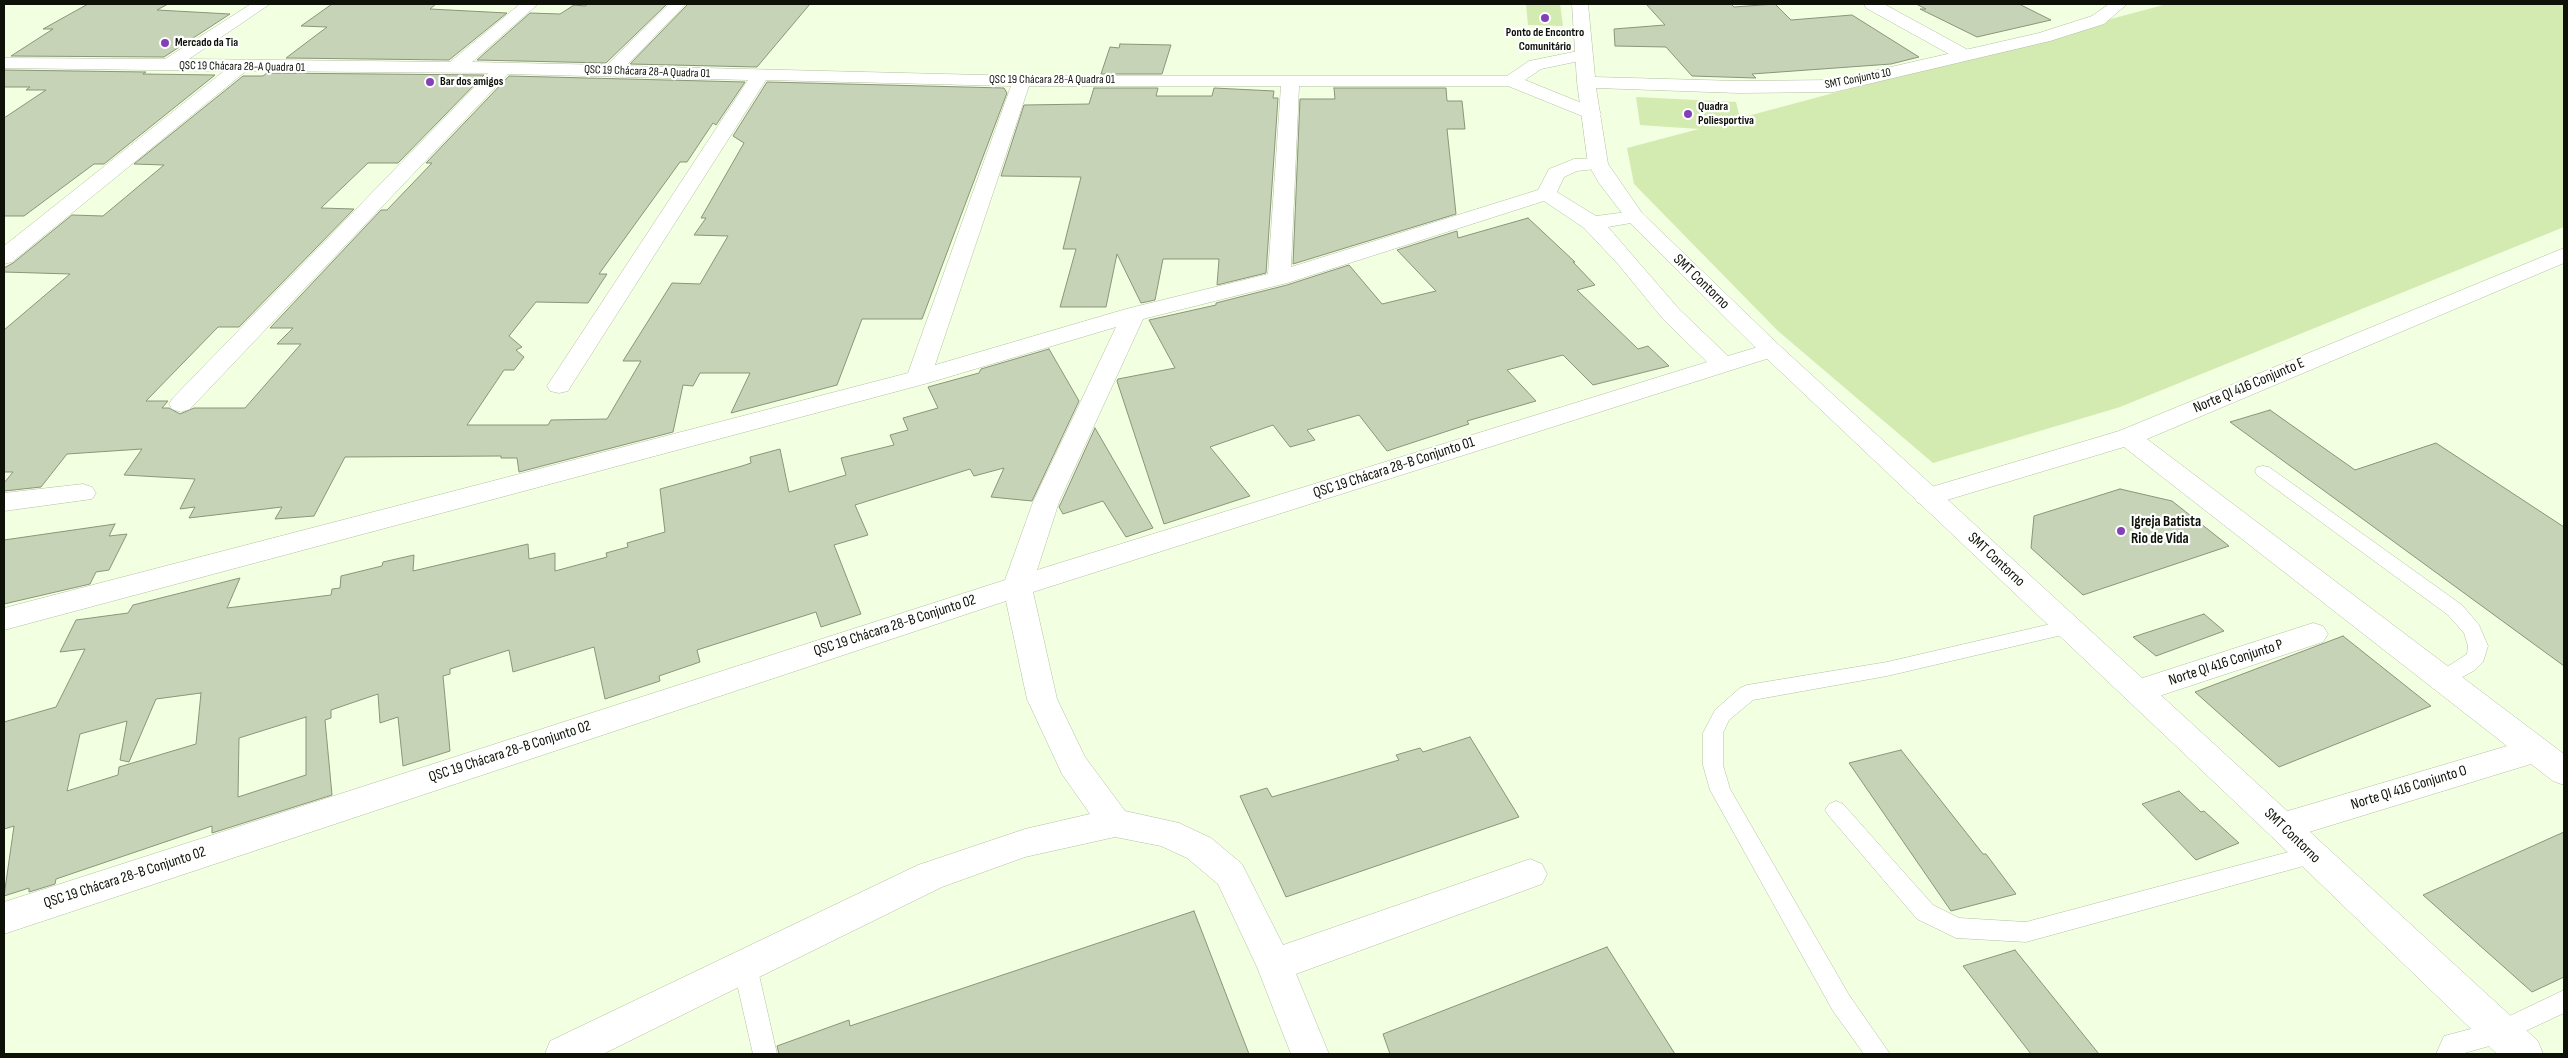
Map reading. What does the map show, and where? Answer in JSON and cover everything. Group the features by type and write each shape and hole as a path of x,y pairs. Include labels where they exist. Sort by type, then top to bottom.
{"street":[{"path":"167,66 262,4"},
{"path":"454,68 530,4"},
{"path":"612,70 678,4"},
{"name":"SMT Contorno","path":"1580,4 1586,82 1598,164 1609,183 1635,217 1771,350 1927,497 2283,826 2311,855 2524,1054"},
{"path":"1872,4 1964,55"},
{"name":"SMT Conjunto 10","path":"1586,82 1738,86 1834,86 2044,37 2098,20 2118,4"},
{"path":"1511,81 1534,65 1583,55"},
{"name":"QSC 19 Chácara 28-A Quadra 01","path":"4,63 240,67 503,68 759,76 1022,81 1511,81 1538,90 1592,114"},
{"path":"4,257 240,67"},
{"path":"181,404 503,68"},
{"path":"559,386 759,76"},
{"path":"919,378 1022,81"},
{"path":"1278,278 1290,82"},
{"path":"4,619 919,378 1134,314 1278,278 1546,194 1556,173 1574,165 1598,164"},
{"path":"1546,194 1592,223 1626,259 1671,314 1723,364"},
{"path":"1592,223 1635,217"},
{"name":"Norte QI 416 Conjunto E","path":"1927,497 2128,436 2564,255"},
{"path":"1115,822 1073,765 1042,699 1017,587 1046,502 1134,314"},
{"name":"QSC 19 Chácara 28-B Conjunto 01","path":"1017,587 1771,350"},
{"path":"2128,436 2564,772"},
{"path":"4,502 83,494"},
{"name":"QSC 19 Chácara 28-B Conjunto 02","path":"4,918 1017,587"},
{"name":"Norte QI 416 Conjunto P","path":"2138,691 2313,634"},
{"name":"Norte QI 416 Conjunto O","path":"2283,826 2535,750"},
{"path":"564,1054 930,876 1025,843 1115,822 1166,833 1191,844 1199,848 1230,874 1274,965 1310,1054"},
{"path":"1274,965 1530,874"}],"lane":[{"path":"2263,470 2455,610 2472,630 2478,646 2476,657 2468,665 2443,679"},
{"path":"1878,1054 1841,1003 1720,790 1713,765 1713,733 1722,715 1747,693 1887,669 2068,627"},
{"path":"1836,810 1925,912 1956,928 2026,932 2311,855"},
{"path":"745,966 765,1054"},
{"path":"2448,1054 2453,1044 2500,1032 2564,1001"}],"green space":[{"name":"Ponto de Encontro Comunitário","path":"1526,4 1560,4 1563,26 1528,25"},
{"path":"2167,4 2564,4 2564,227 2120,407 1933,463 1778,331 1634,184 1627,148 1699,129 1640,125 1636,97 1736,102 1740,118"}],"building":[{"path":"88,4 168,4 157,10 230,14 164,57 11,56 53,29 43,29"},
{"path":"332,4 436,4 430,9 507,13 449,60 286,58 327,27 301,26"},
{"path":"588,4 667,4 606,63 477,60 530,13 560,14 574,5 585,6"},
{"path":"688,4 810,4 757,67 630,64"},
{"path":"1646,4 1731,4 1734,7 1775,4 1791,20 1852,15 1919,57 1891,64 1752,74 1756,78 1692,76 1666,47 1615,46 1614,29 1665,25"},
{"path":"1916,4 2019,4 2051,20 1977,37 1920,9 1926,9"},
{"path":"1120,44 1171,45 1162,74 1101,74 1110,47 1119,48"},
{"path":"4,70 215,75 104,164 94,164 24,216 4,216 4,118 46,90 26,90 30,87 4,87"},
{"path":"267,73 484,75 398,163 368,163 321,208 354,209 239,327 218,327 146,401 168,401 162,408 169,408 180,414 194,408 245,408 301,344 277,344 293,328 270,328 381,210 387,210 432,163 426,163 509,76 745,82 716,125 713,123 687,162 680,162 599,274 607,274 588,303 536,302 509,336 522,347 516,350 524,357 514,370 504,370 467,425 548,425 551,420 607,419 641,361 623,361 672,283 700,284 728,236 694,235 706,218 701,218 744,143 733,136 767,82 1004,88 1007,93 922,319 862,319 837,385 731,413 750,373 700,373 693,386 683,385 673,432 519,472 517,458 501,458 501,456 345,457 314,516 275,519 282,507 189,518 195,507 180,509 195,479 124,475 142,449 67,454 41,487 4,491 4,483 13,472 4,472 4,330 70,274 4,272 4,268 13,263 72,215 103,216 164,165 134,164 243,76 263,76"},
{"path":"1094,88 1158,88 1156,96 1212,96 1214,88 1274,91 1273,98 1278,98 1266,273 1217,285 1219,259 1163,259 1155,300 1141,303 1117,254 1106,307 1060,307 1076,249 1063,249 1081,177 1001,176 1024,105 1089,104"},
{"path":"1334,88 1446,88 1447,101 1462,101 1465,129 1447,129 1456,214 1293,264 1300,99 1335,99"},
{"path":"1528,218 1575,262 1573,262 1595,285 1577,290 1638,349 1648,346 1669,366 1593,385 1563,355 1507,370 1536,401 1467,421 1469,424 1387,451 1359,415 1307,430 1315,440 1290,447 1273,425 1210,447 1250,496 1164,524 1117,381 1118,379 1175,368 1149,320 1216,305 1216,303 1287,285 1349,265 1382,304 1436,291 1397,250 1457,231 1458,238"},
{"path":"1049,349 1079,401 1032,501 991,497 1004,468 974,476 970,469 855,505 868,535 834,545 861,614 821,627 816,612 697,650 700,662 659,676 660,681 605,699 594,647 513,672 509,650 450,669 450,674 443,676 450,751 403,766 398,717 380,723 378,694 331,710 331,718 325,720 332,795 212,833 212,826 56,879 55,884 29,892 29,888 4,896 14,826 4,829 4,722 56,707 85,649 60,652 76,620 128,613 133,605 240,578 227,608 331,595 332,589 340,588 341,576 382,566 383,562 414,555 413,571 528,544 529,559 555,553 555,571 607,557 606,553 628,547 627,543 665,532 660,489 751,463 750,457 780,449 789,492 846,475 841,458 894,445 890,435 908,430 903,418 938,408 928,387 979,373 981,369","holes":["201,693 196,744 119,767 118,775 67,791 80,734 127,721 120,760 129,762 156,699","306,717 306,775 238,797 239,738"]},
{"path":"2270,410 2355,470 2436,443 2564,527 2564,666 2230,422"},
{"path":"1095,428 1153,528 1126,537 1103,501 1063,514 1059,507"},
{"name":"Igreja Batista Rio de Vida","path":"2120,489 2172,501 2229,546 2083,595 2031,548 2034,516"},
{"path":"115,524 109,536 127,534 109,570 96,572 90,584 4,604 4,540"},
{"path":"2204,614 2224,631 2156,656 2133,637"},
{"path":"2343,636 2431,706 2279,767 2195,692"},
{"path":"1470,737 1519,817 1286,897 1240,796 1267,788 1272,797 1399,760 1396,755 1420,748 1423,752"},
{"path":"1901,750 1983,854 1986,854 2016,894 1951,911 1849,763"},
{"path":"2179,791 2239,843 2196,860 2142,804"},
{"path":"2564,832 2564,977 2532,992 2423,895"},
{"path":"1194,911 1249,1054 779,1054 777,1046 849,1020 850,1026"},
{"path":"1607,947 1675,1054 1390,1054 1383,1034"},
{"path":"2015,950 2099,1054 2031,1054 1963,966"}],"place":[{"name":"Ponto de Encontro Comunitário","path":"1545,18"},
{"name":"Mercado da Tia","path":"165,43"},
{"name":"Bar dos amigos","path":"430,82"},
{"name":"Quadra Poliesportiva","path":"1688,114"},
{"name":"Igreja Batista Rio de Vida","path":"2121,531"}]}
